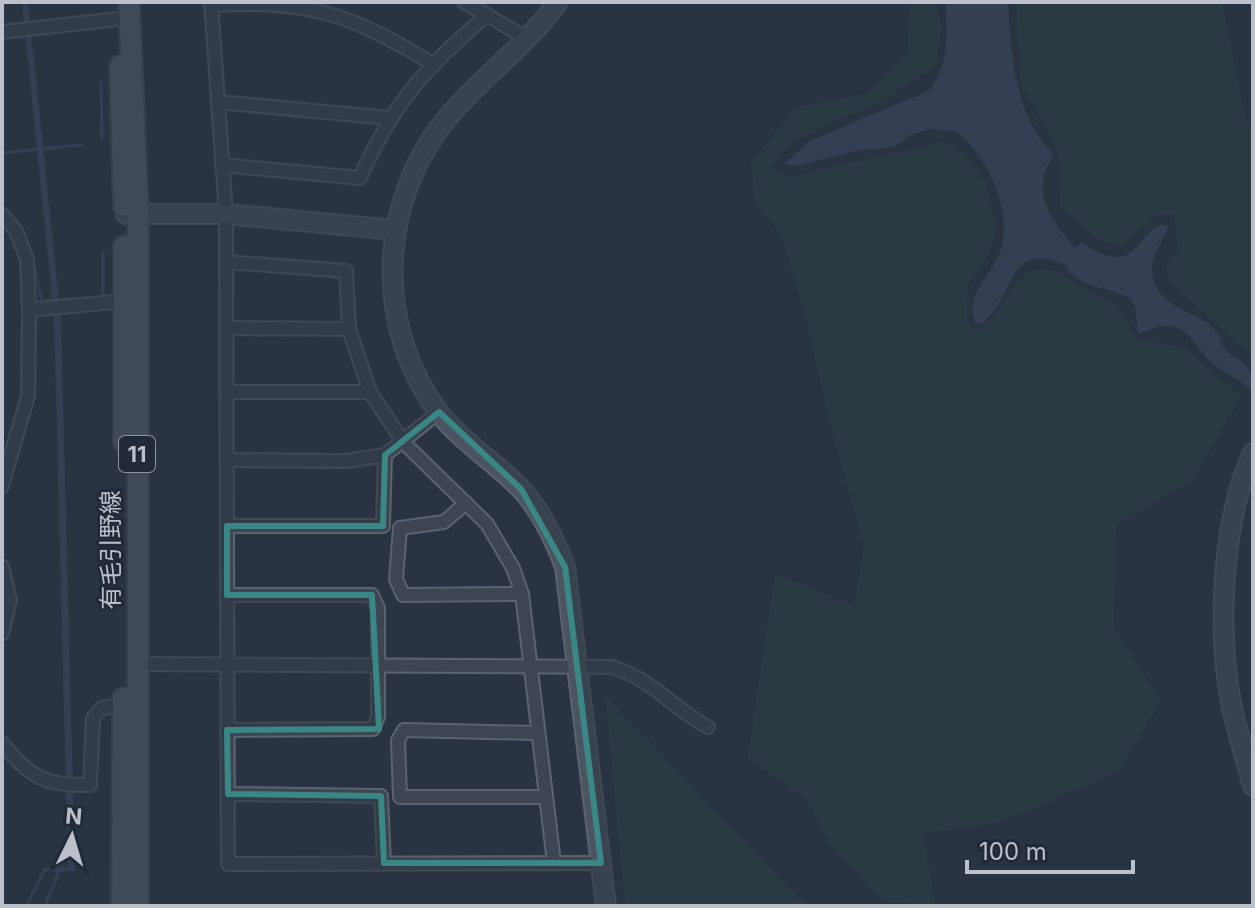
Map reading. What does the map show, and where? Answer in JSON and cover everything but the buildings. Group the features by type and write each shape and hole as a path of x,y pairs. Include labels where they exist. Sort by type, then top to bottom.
{"main road":[{"name":"有毛引野線","path":"121,8 132,214 137,664 130,704 122,906"},
{"name":"有毛引野線","path":"132,214 124,301 130,704 138,906"}],"street":[{"path":"431,63 379,32 314,6 252,2 211,4 226,214 228,864 601,863"},
{"path":"464,2 529,40"},
{"path":"558,2 529,40 448,116 425,149 405,191 395,230 394,303 402,344 417,378 439,412 460,436 521,489 555,541 565,567 572,603 576,667 606,906"},
{"path":"2,32 121,8"},
{"path":"222,165 360,178 389,118 431,63 487,15"},
{"path":"218,102 389,118"},
{"path":"2,214 16,231 27,259 29,310 28,396 2,486"},
{"path":"132,214 226,214 395,230"},
{"path":"226,262 346,271 349,329 370,392 403,442 466,503 500,544 522,594 528,667 554,863"},
{"path":"29,310 124,301"},
{"path":"226,328 349,329"},
{"path":"227,392 370,392"},
{"path":"227,460 346,461 385,455 439,412"},
{"path":"227,526 383,526 385,455"},
{"path":"1250,459 1228,551 1225,611 1232,707 1253,786"},
{"path":"466,503 444,522 400,528 396,579 403,595 522,594"},
{"path":"2,566 5,590 10,600 2,634"},
{"path":"227,595 372,595 378,608 378,717 373,729 227,730"},
{"path":"137,664 612,667 635,674 655,686 685,715 708,727"},
{"path":"2,743 18,762 40,779 59,785 90,785 93,718 102,708 130,704"},
{"path":"536,733 404,730 398,740 400,797 544,797"},
{"path":"228,794 381,796 384,863"}],"highlighted area":[{"path":"439,412 521,489 565,567 601,863 384,863 381,796 228,794 227,730 379,729 372,595 227,595 227,526 383,526 385,455"}],"green space":[{"path":"910,2 936,2 942,26 936,66 887,98 788,144 771,169 794,178 945,141 964,153 984,179 998,230 985,261 968,284 967,322 975,330 986,324 1018,281 1028,273 1039,269 1052,270 1120,309 1128,320 1134,339 1187,348 1207,369 1242,395 1192,481 1116,525 1114,627 1161,702 1118,772 999,823 923,834 936,906 881,901 830,844 805,798 747,759 775,573 854,606 864,545 833,436 805,316 780,232 755,204 751,163 795,107 866,94 907,54"},
{"path":"1016,2 1222,2 1245,118 1253,129 1253,357 1169,281 1166,264 1178,252 1174,215 1157,215 1122,244 1103,243 1060,208 1058,150 1020,82"},
{"path":"605,695 807,906 625,906"}],"water":[{"path":"22,2 28,2 61,321 75,871 45,872 28,906 25,906 44,867 68,867 54,317"},
{"path":"946,2 1008,2 1013,62 1022,102 1040,138 1053,153 1044,176 1044,198 1051,215 1074,248 1082,243 1102,254 1117,257 1128,254 1159,226 1169,226 1153,260 1155,285 1170,302 1201,319 1218,333 1222,344 1250,372 1253,393 1212,363 1184,331 1165,326 1138,333 1135,306 1128,297 1082,281 1068,271 1068,266 1048,259 1033,259 1022,264 992,313 981,324 975,323 974,302 1001,249 1004,218 987,168 955,131 930,129 910,135 895,147 860,150 796,166 784,164 810,141 928,91 944,60"}],"waterway":[{"path":"101,82 102,139"},
{"path":"2,153 82,145"},
{"path":"33,264 42,301 103,296 103,252"},
{"path":"45,906 69,847"}]}
